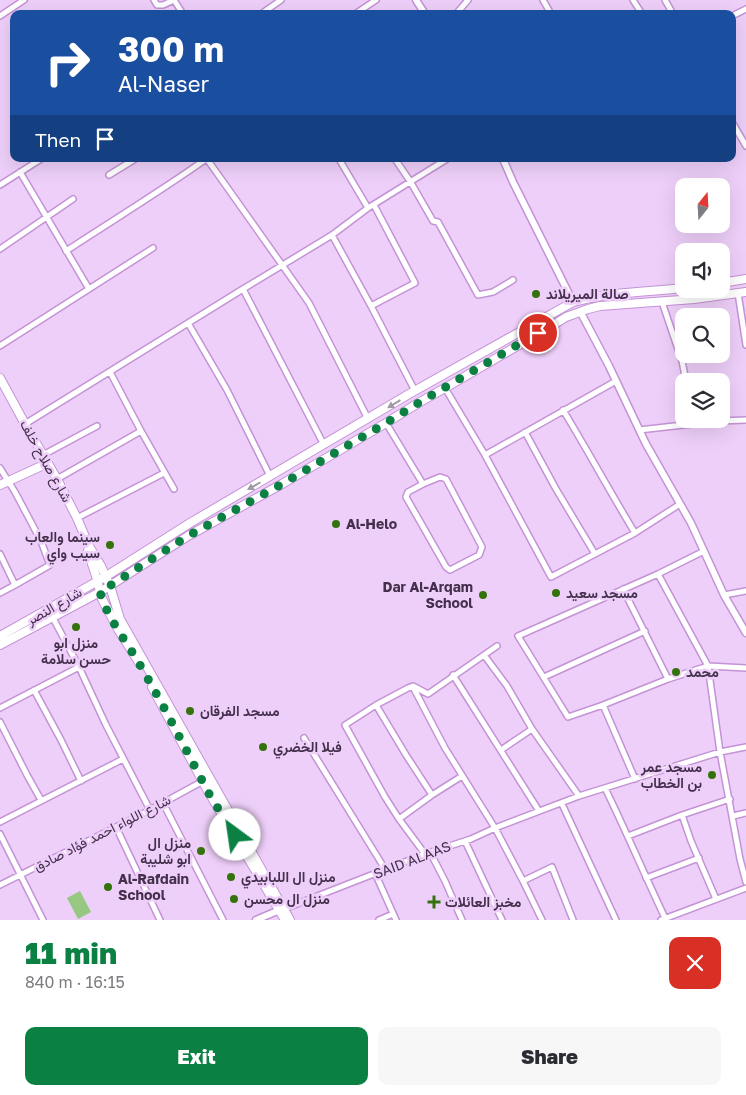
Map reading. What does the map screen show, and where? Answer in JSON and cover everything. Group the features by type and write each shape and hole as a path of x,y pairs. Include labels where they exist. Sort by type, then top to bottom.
{"main road":[{"path":"730,282 746,279"},
{"name":"شارع النصر","path":"0,636 105,577 190,523 270,476 573,302 627,292 675,289"},
{"name":"شارع النصر","path":"0,646 100,592 188,536 282,484 566,317 600,306 694,299 742,292"},
{"name":"شارع صلاح خلف","path":"1,381 77,518 110,586 120,619 282,909 284,920"},
{"path":"4,483 48,463"},
{"name":"شارع صلاح خلف","path":"90,546 88,552 102,599 118,629 153,688 203,781 290,920"}],"street":[{"path":"0,16 24,0"},
{"path":"154,0 157,5 163,5 174,0"},
{"path":"267,10 281,0"},
{"path":"364,10 376,0"},
{"path":"459,10 468,0"},
{"path":"736,129 746,146"},
{"path":"0,185 36,162"},
{"path":"109,175 130,162"},
{"path":"66,251 203,162"},
{"path":"209,162 310,303 368,419"},
{"path":"341,162 371,207 415,283 371,306"},
{"path":"397,162 433,221 438,222 478,295 493,292 513,280"},
{"path":"25,424 332,235 410,181 442,162"},
{"path":"504,162 573,302 581,313 616,381 646,444 691,523 724,595 746,633"},
{"path":"20,172 89,289"},
{"path":"0,249 73,199"},
{"path":"332,235 415,392"},
{"path":"0,346 153,248"},
{"path":"243,289 324,445"},
{"path":"742,292 746,345"},
{"path":"662,302 684,373"},
{"path":"188,323 227,390 270,476"},
{"path":"110,372 140,431 174,489"},
{"path":"485,456 616,381"},
{"path":"445,388 485,456 551,577 635,533 680,504"},
{"path":"563,410 635,533"},
{"path":"730,420 746,420"},
{"path":"386,423 423,484"},
{"path":"639,430 675,425"},
{"path":"43,455 97,426"},
{"path":"57,479 140,431"},
{"path":"525,432 595,554"},
{"path":"0,468 4,483 15,492 41,541 50,565 0,593"},
{"path":"77,518 164,473"},
{"path":"440,477 446,479 482,547 478,555 450,570 446,567 406,497 408,492 423,484 440,477"},
{"path":"704,551 658,574 518,636 568,716 708,666 746,668"},
{"path":"0,554 15,585"},
{"path":"658,574 708,666 720,752 743,858 746,882"},
{"path":"623,588 668,679"},
{"path":"724,595 746,590"},
{"path":"53,618 150,810"},
{"path":"544,677 645,631"},
{"path":"413,686 428,694 497,646"},
{"path":"484,655 506,686 532,729 579,796"},
{"path":"0,708 79,667"},
{"path":"453,675 539,811"},
{"path":"413,686 376,704 345,724 385,797 428,853 445,880 462,920"},
{"path":"413,686 445,748 495,828 542,920"},
{"path":"34,690 81,781"},
{"path":"376,704 432,794"},
{"path":"603,705 635,779"},
{"path":"0,722 26,775 41,800"},
{"path":"501,750 532,729"},
{"path":"304,738 385,869"},
{"name":"SAID ALAAS","path":"282,909 428,853 465,841 579,796 720,752 746,747"},
{"path":"0,822 123,758"},
{"path":"400,818 432,794 462,776"},
{"name":"شارع اللواء احمد فؤاد صادق","path":"0,885 150,810 203,781"},
{"path":"605,788 664,920 746,888"},
{"path":"628,836 730,799"},
{"path":"163,803 223,920"},
{"path":"562,804 616,920"},
{"path":"733,816 746,813"},
{"path":"682,815 716,899"},
{"path":"116,827 160,920"},
{"path":"0,834 43,920"},
{"path":"465,841 502,920"},
{"path":"646,878 699,858"},
{"path":"523,881 552,868 573,920"},
{"path":"375,874 396,920"},
{"path":"256,920 282,909"},
{"path":"379,920 393,914"}],"green space":[{"path":"80,891 91,912 78,919 67,898"}],"place":[{"name":"صالة الميريلاند","path":"536,294"},
{"name":"Al-Helo","path":"336,524"},
{"name":"سينما والعاب سيب واي","path":"110,545"},
{"name":"مسجد سعيد","path":"556,593"},
{"name":"Dar Al-Arqam School","path":"483,595"},
{"name":"منزل ابو حسن سلامة","path":"76,627"},
{"name":"محمد","path":"676,672"},
{"name":"مسجد الفرقان","path":"190,711"},
{"name":"فيلا الخضري","path":"263,747"},
{"name":"مسجد عمر بن الخطاب","path":"712,775"},
{"name":"منزل ال ابو شليبة","path":"201,851"},
{"name":"منزل ال اللبابيدي","path":"231,877"},
{"name":"Al-Rafdain School","path":"108,887"},
{"name":"منزل ال محسن","path":"234,899"},
{"name":"مخبز العائلات","path":"434,902"}],"route":[{"path":"235,835 208,791 172,721 118,629 100,592 188,536 282,484 538,333"}]}
